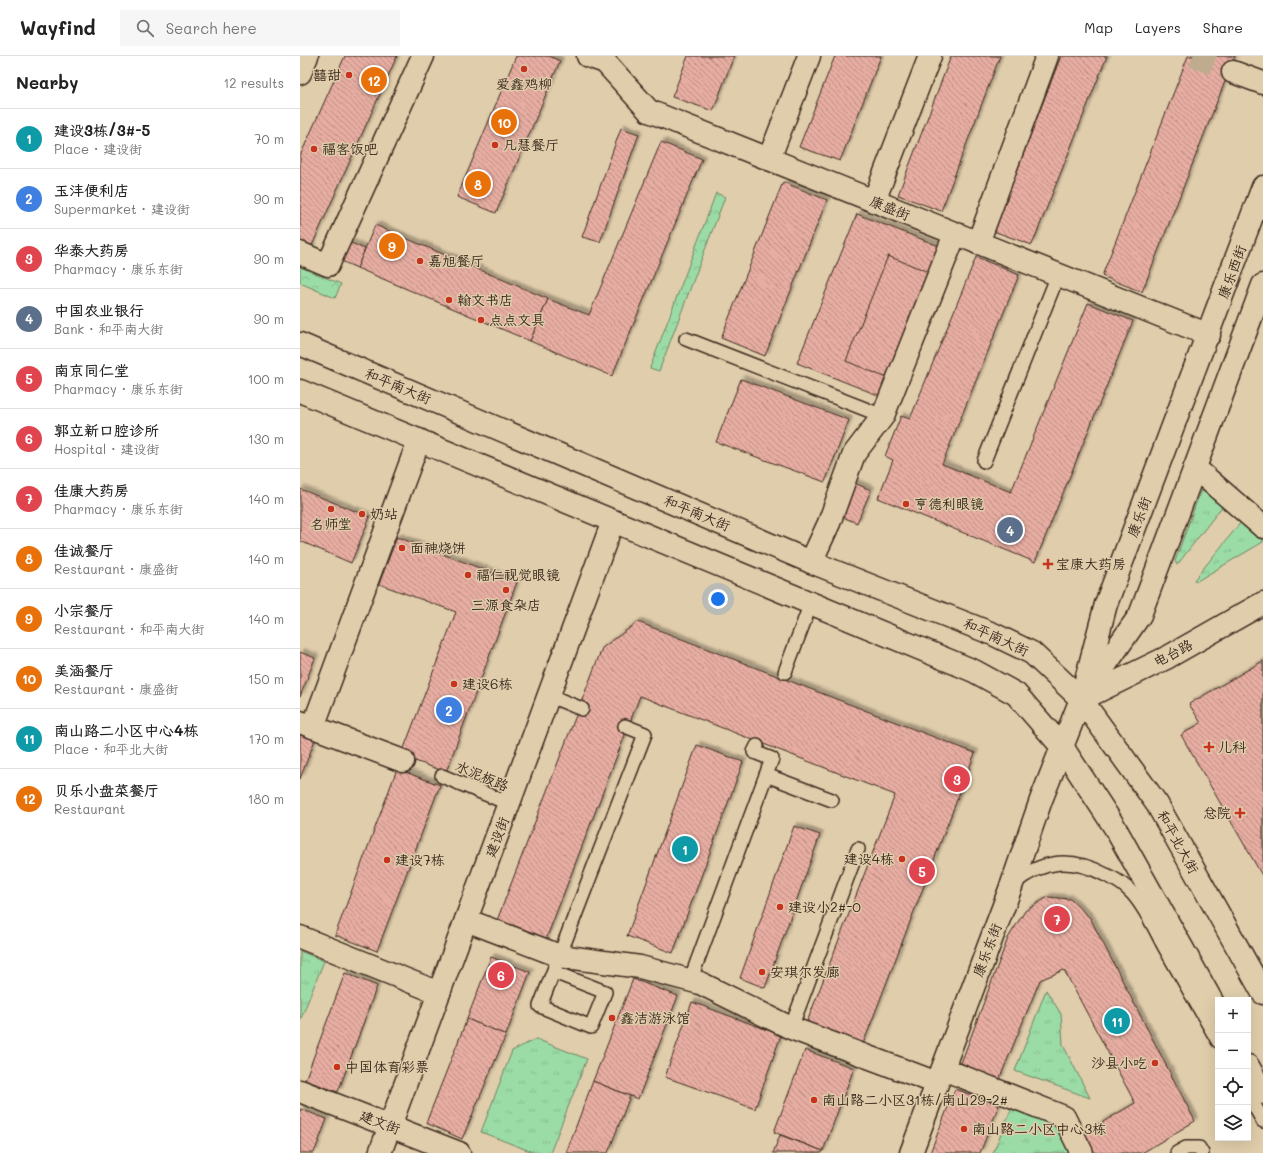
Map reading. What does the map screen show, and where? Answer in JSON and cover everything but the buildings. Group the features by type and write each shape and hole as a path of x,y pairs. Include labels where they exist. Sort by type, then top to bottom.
{"street":[{"path":"300,73 307,56"},
{"path":"300,253 328,265 423,56"},
{"name":"康盛街","path":"588,56 605,62 649,111 1209,335"},
{"path":"769,159 809,56"},
{"path":"874,201 930,56"},
{"path":"978,243 1047,56"},
{"path":"1233,72 1263,83"},
{"name":"康乐西街","path":"1209,335 1263,188"},
{"path":"811,562 829,523 854,454 883,416 955,234"},
{"path":"1081,699 1140,615 1195,468 1259,307 1263,284"},
{"name":"康乐街","path":"1063,748 1081,699 1106,604 1209,335"},
{"name":"和平南大街","path":"300,344 811,562 994,634 1032,653 1081,699"},
{"path":"300,391 974,671 1016,694 1063,748 1114,826 1215,1007"},
{"path":"403,761 306,724 419,440"},
{"path":"1195,468 1263,527"},
{"name":"建设街","path":"380,1153 550,696 613,521"},
{"name":"电台路","path":"1081,699 1168,657 1263,603"},
{"name":"和平北大街","path":"1081,699 1157,804 1263,993"},
{"name":"康乐东街","path":"911,1153 1012,884 1041,800 1063,748"},
{"path":"466,920 557,964 640,968 700,983 791,1028 1064,1117 1082,1153"},
{"path":"300,937 440,993"},
{"path":"1250,1069 1263,1093"},
{"name":"建文街","path":"300,1091 460,1153"}],"lane":[{"path":"984,461 1058,275"},
{"path":"686,339 883,416"},
{"path":"785,672 811,603"},
{"path":"550,696 582,709"},
{"path":"557,964 605,992 591,1027 540,1006 645,734 625,726"},
{"path":"690,981 772,759 754,752 757,746"},
{"path":"766,775 832,800"},
{"name":"水泥板路","path":"442,776 510,804"},
{"path":"791,1028 858,849"},
{"path":"1012,884 1029,871 1055,863 1070,862 1093,868 1114,879 1133,894 1146,914 1215,1036"},
{"path":"1251,1099 1263,1120"},
{"path":"1177,1153 1186,1148 1199,1148 1202,1153"}],"green space":[{"path":"716,193 725,197 659,371 650,368"},
{"path":"300,267 341,284 335,298 300,283"},
{"path":"1202,487 1224,504 1177,565 1175,561"},
{"path":"1242,521 1263,539 1263,542 1197,581 1194,580"},
{"path":"300,951 324,961 300,1021"},
{"path":"1046,990 1061,1014 1063,1045 1090,1098 1015,1071"},
{"path":"536,1039 587,1059 550,1153 535,1153 481,1132 512,1051"},
{"path":"1012,1107 1056,1123 1071,1153 993,1153"}],"tunnel":[{"path":"1193,56 1233,72"}],"place":[{"name":"爱鑫鸡柳","path":"524,69"},
{"name":"囍甜","path":"349,75"},
{"name":"贝乐小盘菜餐厅","path":"374,80"},
{"name":"美涵餐厅","path":"504,122"},
{"name":"凡慧餐厅","path":"495,145"},
{"name":"福客饭吧","path":"314,149"},
{"name":"佳诚餐厅","path":"478,184"},
{"name":"小宗餐厅","path":"392,246"},
{"name":"嘉旭餐厅","path":"420,261"},
{"name":"翰文书店","path":"449,300"},
{"name":"点点文具","path":"481,320"},
{"name":"亨德利眼镜","path":"906,504"},
{"name":"名师堂","path":"331,509"},
{"name":"奶站","path":"362,514"},
{"name":"中国农业银行","path":"1010,530"},
{"name":"面神烧饼","path":"402,548"},
{"name":"宝康大药房","path":"1048,564"},
{"name":"福仁视觉眼镜","path":"468,575"},
{"name":"三源食杂店","path":"506,590"},
{"name":"建设6栋","path":"454,684"},
{"name":"玉沣便利店","path":"449,710"},
{"name":"儿科","path":"1209,747"},
{"name":"华泰大药房","path":"957,779"},
{"name":"总院","path":"1240,813"},
{"name":"建设3栋/3#-5","path":"685,849"},
{"name":"建设4栋","path":"902,859"},
{"name":"建设7栋","path":"387,860"},
{"name":"南京同仁堂","path":"922,871"},
{"name":"建设小2#-0","path":"780,907"},
{"name":"佳康大药房","path":"1057,919"},
{"name":"安琪尔发廊","path":"762,972"},
{"name":"郭立新口腔诊所","path":"501,975"},
{"name":"鑫洁游泳馆","path":"612,1018"},
{"name":"南山路二小区中心4栋","path":"1117,1021"},
{"name":"沙县小吃","path":"1155,1063"},
{"name":"中国体育彩票","path":"337,1067"},
{"name":"南山路二小区31栋/南山29-2#","path":"814,1100"},
{"name":"南山路二小区中心3栋","path":"964,1129"}]}
